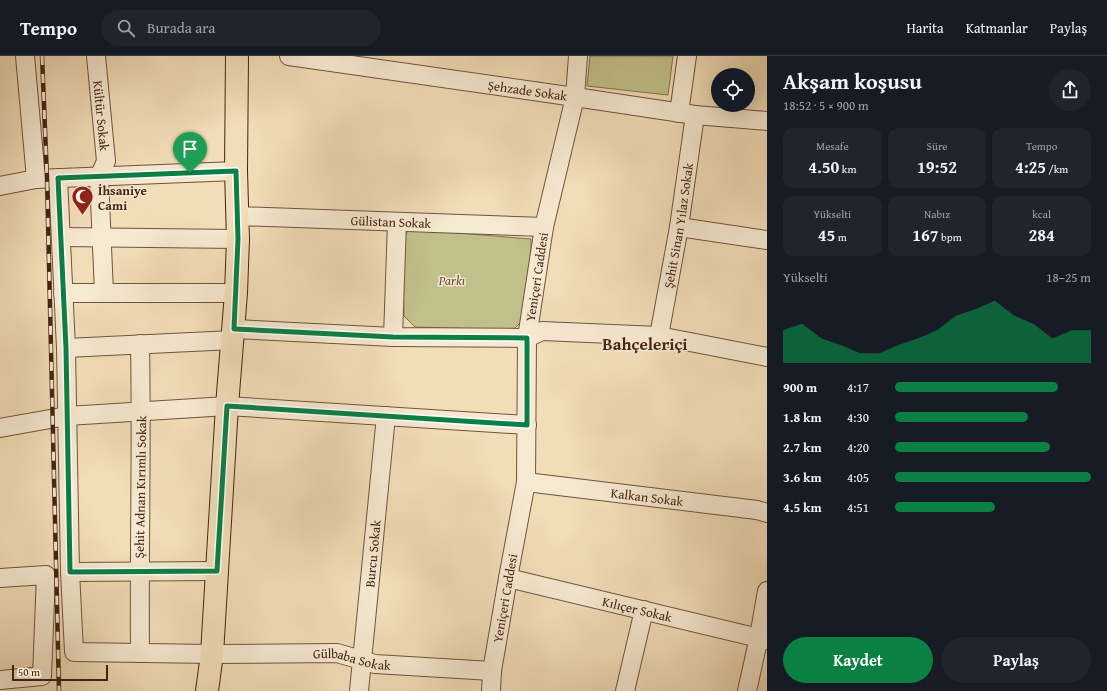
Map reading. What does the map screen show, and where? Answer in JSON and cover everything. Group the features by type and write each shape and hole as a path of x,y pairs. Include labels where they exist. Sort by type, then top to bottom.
{"main road":[{"path":"207,691 212,654 227,406 236,293 238,239 236,171 237,56"}],"street":[{"path":"25,56 36,178"},
{"name":"Kültür Sokak","path":"96,56 106,161 99,177 104,293"},
{"name":"Şehzade Sokak","path":"289,56 381,63 575,97 687,114 767,121"},
{"name":"Yeniçeri Caddesi","path":"491,691 492,671 526,482 527,338 544,227 575,97 578,56"},
{"name":"Şehit Sinan Yılaz Sokak","path":"659,336 679,227 687,114 688,56"},
{"path":"0,186 36,178 99,177 236,171"},
{"path":"58,178 66,348 70,572 217,571"},
{"name":"Gülistan Sokak","path":"238,216 544,227"},
{"path":"393,337 397,222"},
{"path":"679,227 767,240"},
{"path":"61,237 238,239"},
{"path":"63,293 236,293"},
{"path":"66,348 140,344 233,335 527,338 542,331 659,336 767,357"},
{"name":"Şehit Adnan Kırımlı Sokak","path":"140,344 140,653"},
{"path":"0,428 67,416 227,406 527,425"},
{"name":"Burcu Sokak","path":"359,691 386,416"},
{"name":"Kalkan Sokak","path":"526,482 767,512"},
{"name":"Gülbaba Sokak","path":"70,572 74,652 212,654 338,653 376,664 492,671"},
{"path":"0,578 46,576 42,684 0,680"},
{"name":"Kılıçer Sokak","path":"508,578 763,639"},
{"path":"747,691 763,639 767,591"},
{"path":"625,691 644,610"}],"green space":[{"path":"590,56 673,56 668,95 587,86"},
{"name":"Parkı","path":"409,229 531,239 531,254 523,320 513,330 415,327 404,316 402,241"}],"railway":[{"path":"42,56 47,178 59,691"}],"place":[{"name":"İhsaniye Cami","path":"82,216"}],"district":[{"name":"Bahçeleriçi","path":"645,344"}],"route":[{"path":"236,171 238,239 234,329 393,337 527,338 527,425 227,406 217,571 70,572 66,348 58,178 190,173 236,171"}]}
